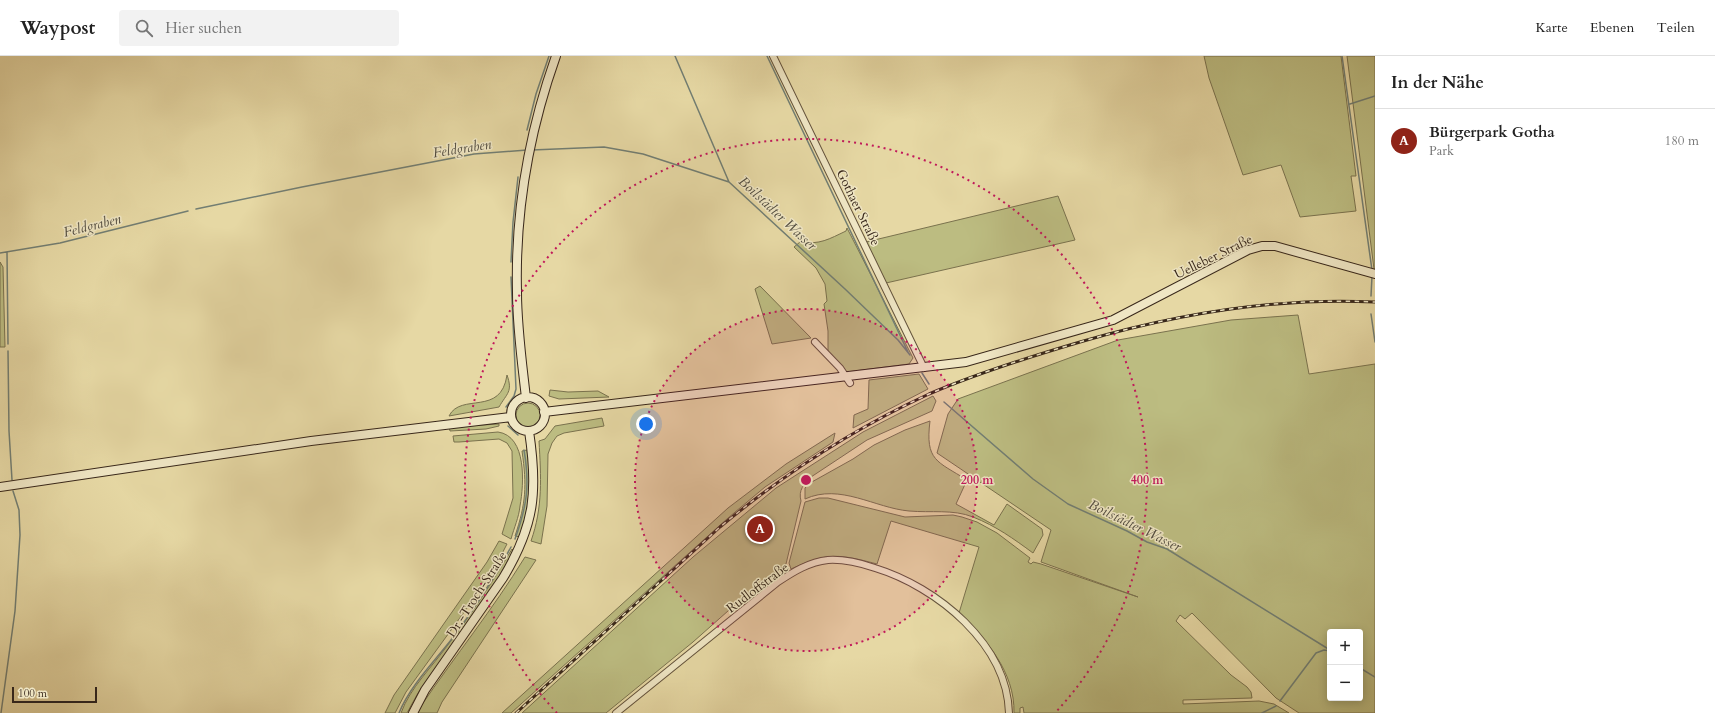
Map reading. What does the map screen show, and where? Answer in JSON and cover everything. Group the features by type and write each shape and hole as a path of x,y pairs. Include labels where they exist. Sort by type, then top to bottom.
{"street":[{"path":"526,398 519,342 517,270 520,206 531,141 543,95 556,56"},
{"name":"Gothaer Straße","path":"773,56 924,368"},
{"name":"Uelleber Straße","path":"544,412 848,380 966,362 1113,320 1248,250 1262,246 1285,248 1372,274"},
{"path":"815,342 840,368 848,380"},
{"path":"526,398 532,398 538,401 544,412 544,419 541,425 536,429 529,431 517,428 511,417 514,404 520,399 526,398"},
{"path":"0,487 311,441 511,417"},
{"name":"Dr.-Troch-Straße","path":"413,713 426,690 503,578 525,535 533,506 534,486 534,461 529,431"},
{"name":"Rudloffstraße","path":"616,713 778,582 811,564 835,560 864,564 900,577 931,594 957,614 978,638 995,661 1006,689 1009,713"}],"green space":[{"path":"1204,56 1341,56 1356,176 1351,176 1356,211 1300,217 1281,165 1243,175 1209,78"},
{"path":"1347,56 1375,56 1375,269 1374,269"},
{"path":"1058,196 1075,240 886,283 866,242"},
{"path":"847,228 913,358 909,364 846,372 828,352 828,331 824,304 827,301 825,284 816,268 794,247 800,242 813,243 824,241 846,231"},
{"path":"0,262 3,267 5,347 0,347"},
{"path":"760,286 811,338 772,344 755,289"},
{"path":"1298,315 1309,374 1375,364 1375,713 1299,713 1276,698 1192,613 1185,619 1180,615 1176,621 1231,675 1247,687 1251,692 1252,698 1183,700 1183,704 1259,701 1274,704 1289,713 1024,713 1023,707 1020,708 1020,713 1014,713 1010,684 997,657 989,645 959,613 979,547 891,521 877,564 853,558 834,556 824,557 804,563 791,569 789,563 805,502 819,498 828,498 905,517 953,515 962,517 977,522 997,533 1030,558 1028,562 1031,564 1033,562 1041,564 1138,597 1041,562 1051,530 937,453 948,414 958,399 1118,340 1231,320"},
{"path":"919,374 928,389 853,428 854,415 868,409 869,380"},
{"path":"507,375 509,389 499,407 449,416 455,409 462,405 489,400 497,396 503,388"},
{"path":"550,390 568,392 598,391 609,397 559,399 549,396"},
{"path":"933,396 936,401 932,411 867,440 811,477 801,490 801,501 786,564 746,595 693,642 606,713 522,713 693,557 776,488 863,432"},
{"path":"528,403 537,406 540,415 537,424 528,427 519,424 516,415 519,406"},
{"path":"602,418 604,426 564,433 557,436 552,443 548,454 547,506 541,544 531,541 538,516 540,492 541,479 539,441 545,439 555,426"},
{"path":"930,421 929,444 935,458 941,464 967,480 956,504 994,525 1007,504 1042,529 1043,535 1033,553 997,529 973,517 958,513 896,509 844,495 818,495 805,499 805,488 810,483 853,459 874,445 905,430"},
{"path":"499,424 499,426 486,429 450,431 449,427"},
{"path":"498,432 507,435 514,442 519,451 521,462 522,486 519,514 511,539 502,534 513,498 512,451 507,443 499,439 454,442 453,436"},
{"path":"835,433 833,442 765,487 728,518 511,713 502,713 728,508 786,464"},
{"path":"527,450 529,461 529,494 526,516 520,537 515,536 523,504 525,485 522,451"},
{"path":"499,541 507,544 495,567 478,593 406,692 395,713 385,713 394,695 487,562"},
{"path":"512,549 513,550 503,572 418,693 407,713 401,713 416,686 473,610"},
{"path":"525,557 536,560 442,702 437,713 418,713 421,706 500,595"}],"waterway":[{"path":"527,130 536,94 549,56"},
{"name":"Boilstädter Wasser","path":"675,56 729,182 845,289 898,340 910,355"},
{"path":"767,56 908,352"},
{"path":"1342,56 1372,270"},
{"path":"1350,104 1375,96"},
{"name":"Feldgraben","path":"532,150 604,147 643,154 729,182"},
{"name":"Feldgraben","path":"196,209 474,154 527,150"},
{"path":"511,262 513,222 518,177"},
{"name":"Feldgraben","path":"0,253 60,243 188,211"},
{"path":"7,252 8,344"},
{"path":"1371,296 1372,276"},
{"path":"506,407 514,396 516,389 511,277"},
{"path":"1371,314 1375,342"},
{"path":"8,351 9,431 12,480"},
{"name":"Boilstädter Wasser","path":"922,373 929,384"},
{"name":"Boilstädter Wasser","path":"944,402 1033,479 1068,504 1127,531 1147,542 1167,549 1327,648"},
{"path":"508,426 518,435"},
{"path":"515,539 525,506 527,474 524,450"},
{"path":"1,713 15,611 20,535 19,510 13,491"},
{"path":"399,713 409,693 475,607 511,547"},
{"path":"1280,701 1316,653 1327,650"},
{"name":"Boilstädter Wasser","path":"1363,670 1375,677"},
{"path":"1262,713 1276,706"}],"railway":[{"path":"516,713 720,527 744,508 794,471 846,437 929,394 985,372 1080,342 1153,323 1263,305 1300,302 1375,302"}],"place":[{"name":"Bürgerpark Gotha","path":"760,529"}]}
